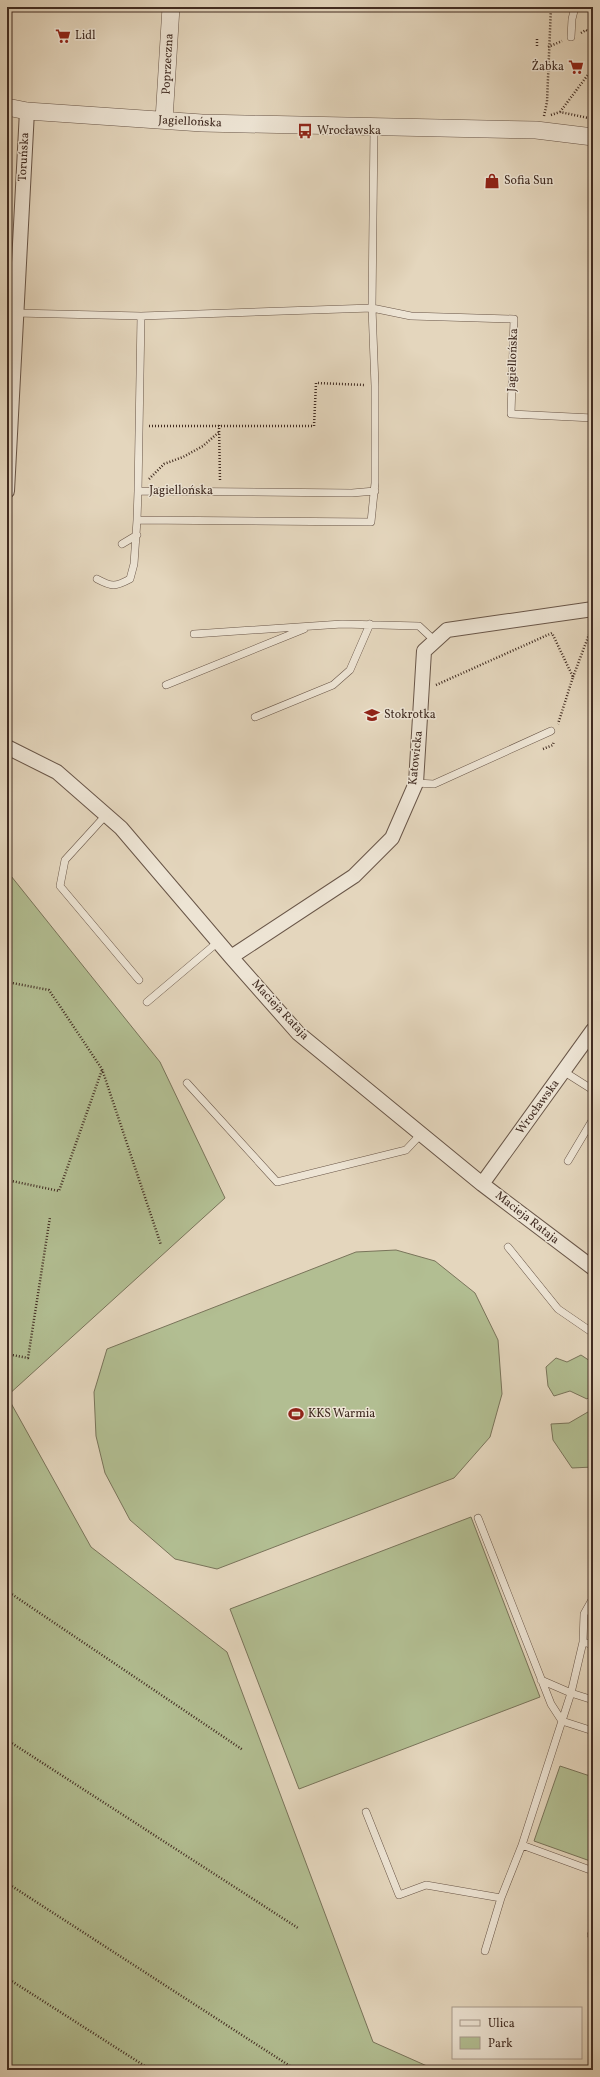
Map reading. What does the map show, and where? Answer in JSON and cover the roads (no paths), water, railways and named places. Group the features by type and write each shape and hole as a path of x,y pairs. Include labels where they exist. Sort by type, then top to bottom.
{"street":[{"name":"Poprzeczna","path":"164,120 171,7"},
{"name":"Jagiellońska","path":"7,107 27,111 164,120 307,126 536,130 593,137"},
{"name":"Toruńska","path":"7,491 27,111"},
{"name":"Katowicka","path":"231,957 354,876 392,838 416,783 424,651 447,630 593,609"},
{"name":"Macieja Rataja","path":"7,747 57,772 121,828 298,1033 482,1184 593,1268"},
{"name":"Wrocławska","path":"482,1184 593,1030"}],"lane":[{"path":"571,38 575,7"},
{"path":"137,520 371,522 375,491 375,386 372,308 374,127"},
{"name":"Jagiellońska","path":"375,491 138,490 141,316 372,308 411,316 514,319 511,414 593,418"},
{"path":"16,313 141,316"},
{"path":"97,579 107,584 118,586 130,579 134,564 137,535 138,490"},
{"path":"122,544 137,535"},
{"path":"255,717 333,686 350,670 370,624"},
{"path":"194,634 311,626 370,624 419,626 435,641"},
{"path":"166,685 311,626"},
{"path":"416,783 434,784 554,729"},
{"path":"106,815 65,860 60,886 139,980"},
{"path":"147,1002 218,942"},
{"path":"563,1071 593,1090"},
{"path":"187,1083 277,1182 406,1150 421,1134"},
{"path":"568,1161 593,1119"},
{"path":"508,1246 558,1309 593,1333"},
{"path":"478,1518 551,1704 562,1721 593,1732"},
{"path":"485,1951 501,1898 522,1845 571,1693 583,1642 584,1614 593,1598"},
{"path":"583,1642 593,1645"},
{"path":"541,1680 571,1693 593,1700"},
{"path":"366,1812 399,1895 426,1885 501,1898"},
{"path":"522,1845 593,1871"},
{"path":"593,1930 591,1935 593,1938"}],"place":[{"name":"Lidl","path":"63,36"},
{"name":"Żabka","path":"576,67"},
{"name":"Wrocławska","path":"305,131"},
{"name":"Sofia Sun","path":"492,181"},
{"name":"Stokrotka","path":"372,715"},
{"name":"KKS Warmia","path":"296,1414"}]}
